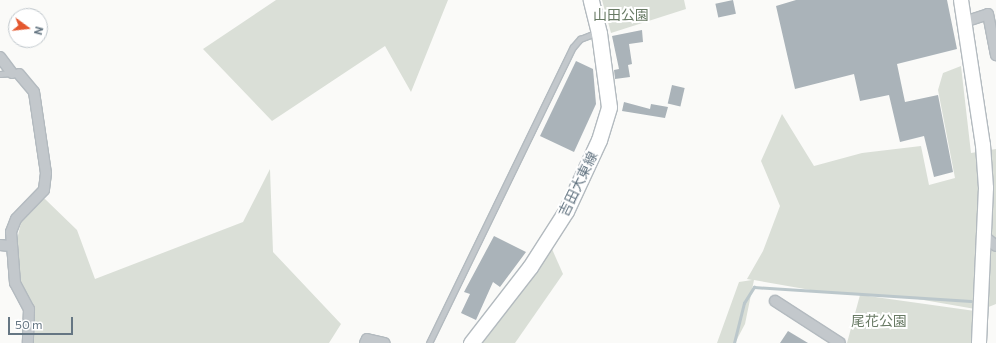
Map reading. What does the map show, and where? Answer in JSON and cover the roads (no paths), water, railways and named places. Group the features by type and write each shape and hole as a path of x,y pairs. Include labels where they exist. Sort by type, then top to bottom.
{"main road":[{"name":"吉田大東線","path":"471,343 530,267 566,211 599,140 609,107 599,32 591,0"}],"street":[{"path":"961,0 983,145 985,237 979,343"},
{"path":"964,22 988,14 996,55"},
{"path":"0,57 34,92 46,173 44,190 12,227 11,246 15,287 29,309 28,343"},
{"path":"985,237 996,246"},
{"path":"0,246 11,246"},
{"path":"775,300 840,343"},
{"path":"364,343 367,339 385,343"}],"lane":[{"path":"429,343 573,47 580,39 599,32"},
{"path":"0,74 16,73"}],"waterway":[{"path":"734,343 744,303 754,287 971,301"}],"park label":[{"name":"山田公園","path":"621,15"},
{"name":"尾花公園","path":"879,321"}]}
